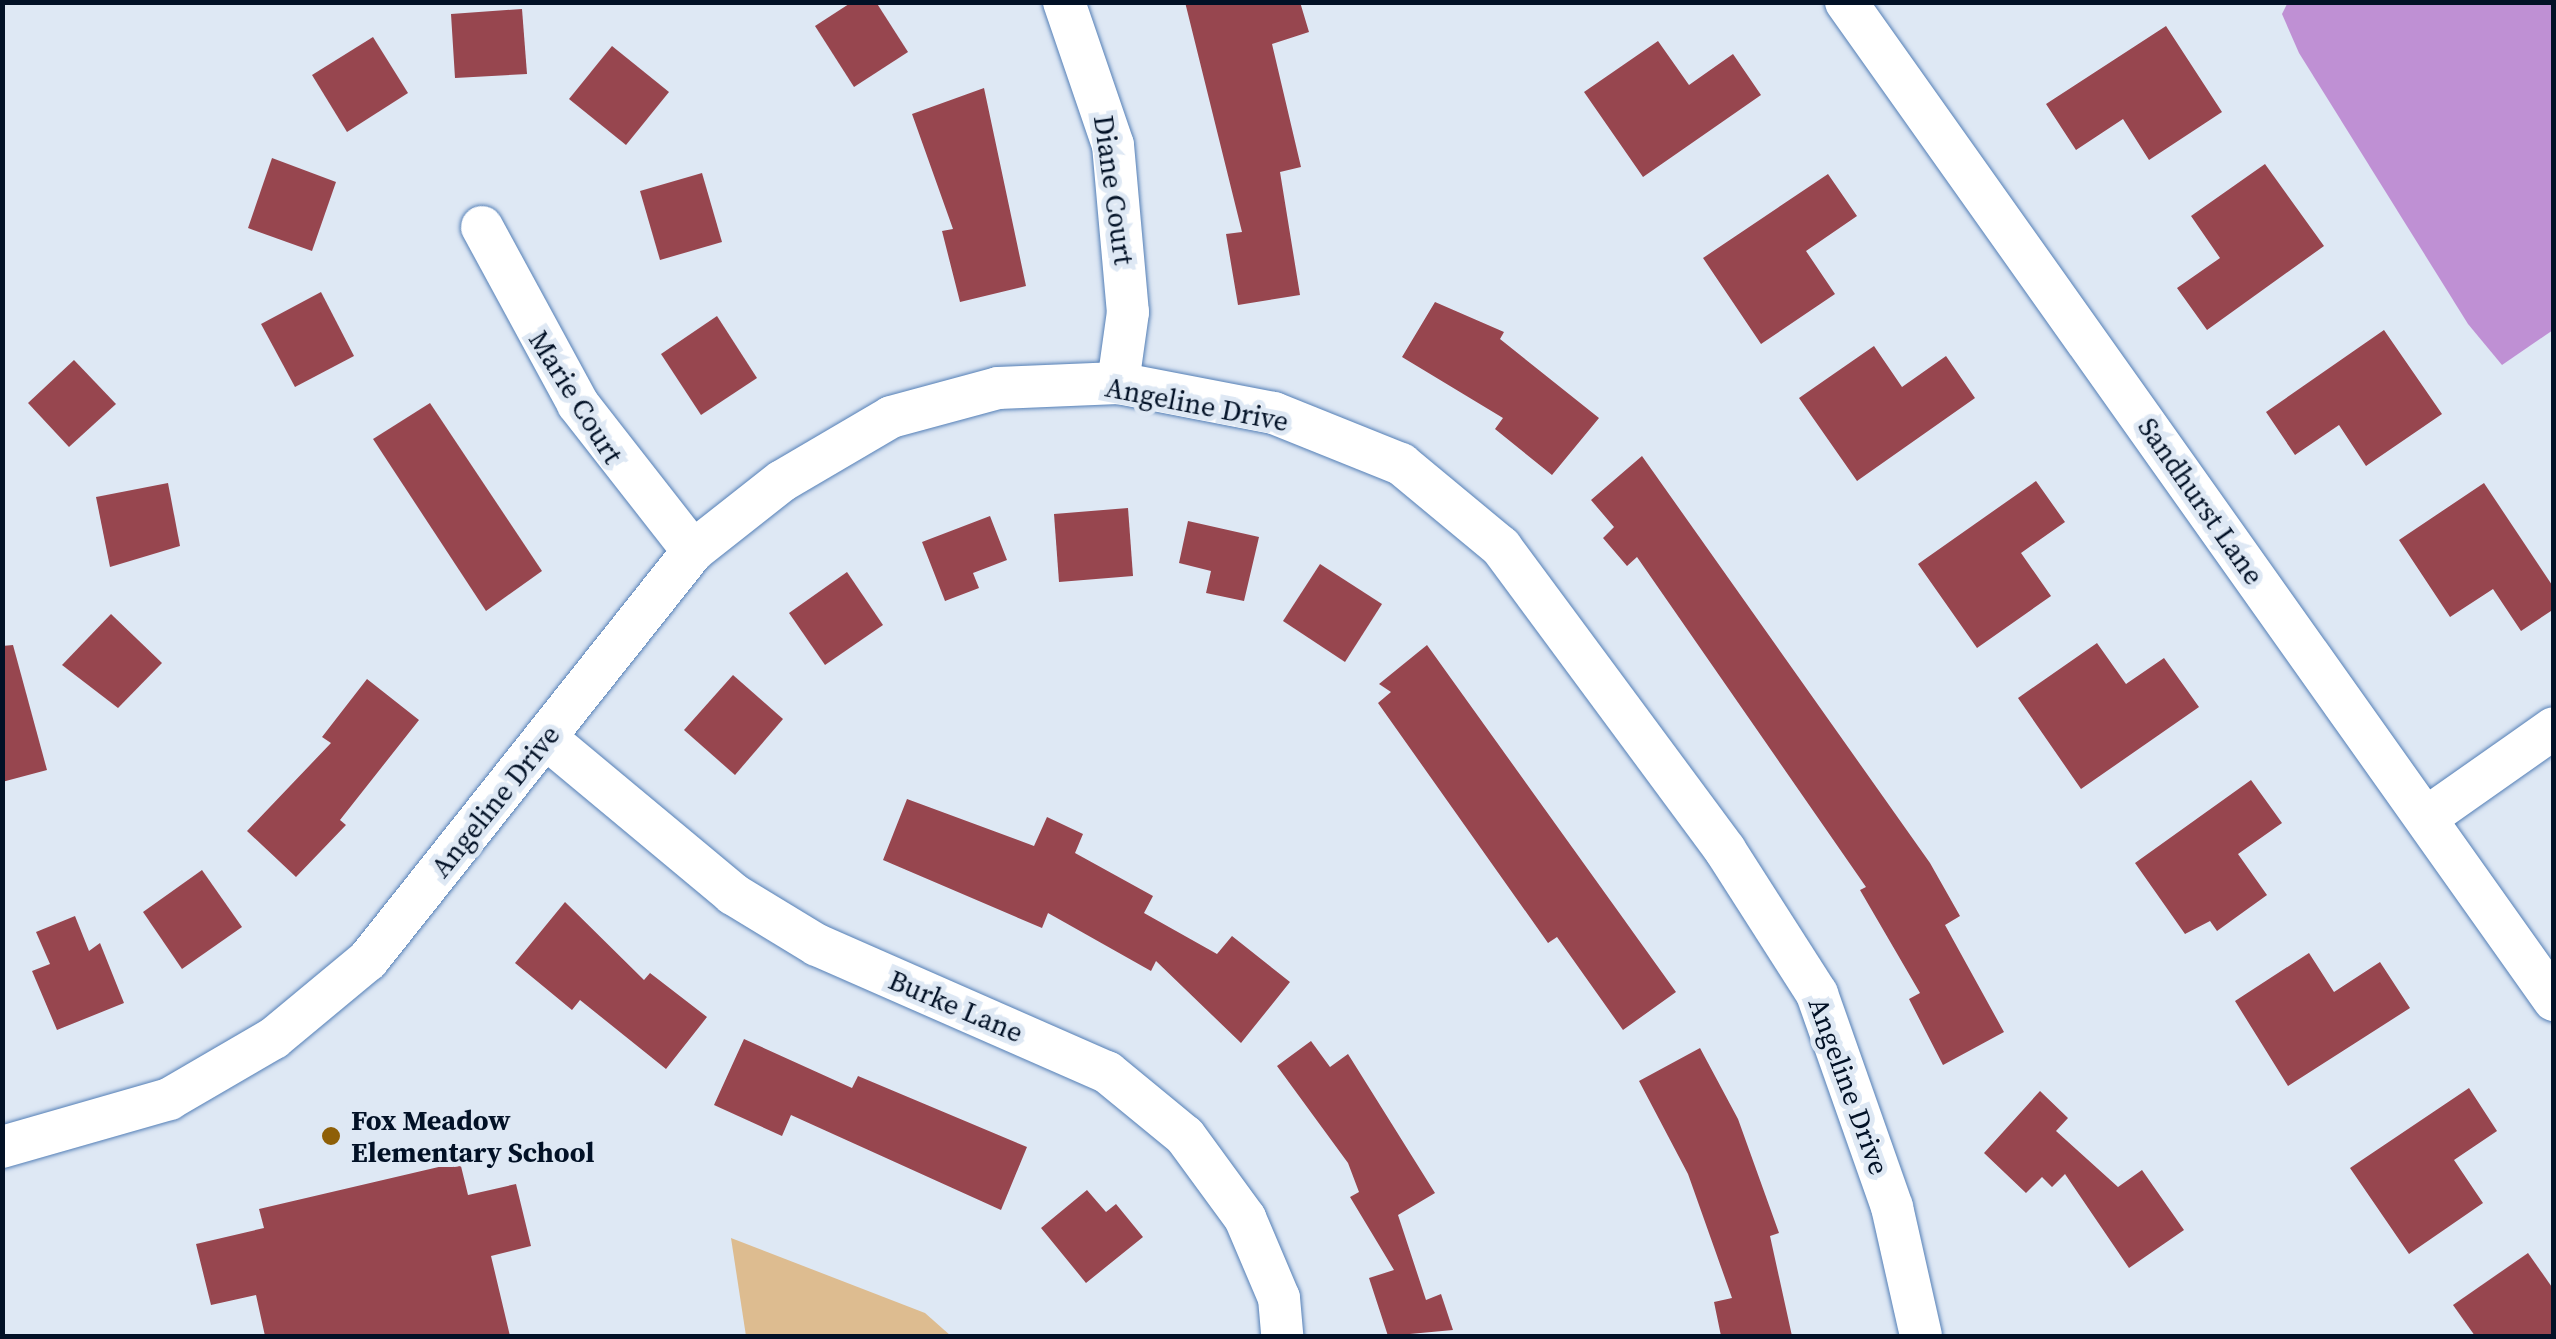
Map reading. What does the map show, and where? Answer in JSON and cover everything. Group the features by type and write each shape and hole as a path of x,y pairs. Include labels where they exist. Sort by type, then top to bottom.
{"street":[{"name":"Diane Court","path":"1064,2 1116,161 1128,312 1118,384"},
{"name":"Sandhurst Lane","path":"1846,2 2554,1000"},
{"name":"Marie Court","path":"482,227 578,404 693,550"},
{"name":"Angeline Drive","path":"2,1147 169,1099 274,1038 368,960 693,550 782,481 890,417 998,388 1118,384 1274,413 1401,464 1501,547 1725,850 1816,994 1892,1206 1921,1336"},
{"path":"2426,818 2554,728"},
{"name":"Burke Lane","path":"546,738 733,894 817,946 1108,1072 1185,1136 1245,1218 1279,1298 1282,1336"}],"shaded area":[{"path":"2288,2 2553,3 2553,330 2502,365 2468,324 2299,53 2282,14"},
{"path":"731,1238 925,1313 951,1336 746,1336"}],"building":[{"path":"852,2 876,2 908,52 854,87 815,26"},
{"path":"1185,2 1300,2 1309,32 1272,44 1301,167 1280,172 1300,295 1238,305 1226,234 1242,232"},
{"path":"522,9 527,74 455,78 451,14"},
{"path":"2166,26 2222,112 2149,160 2123,119 2076,150 2046,104"},
{"path":"373,37 408,93 347,132 312,75"},
{"path":"1658,41 1689,85 1733,54 1761,95 1643,177 1584,92"},
{"path":"612,46 669,92 626,145 569,99"},
{"path":"984,88 1026,286 960,302 942,231 953,229 912,114"},
{"path":"272,158 336,182 312,251 248,228"},
{"path":"2265,164 2324,246 2207,330 2177,288 2220,258 2191,216"},
{"path":"702,173 722,242 660,260 640,191"},
{"path":"1828,174 1857,216 1806,251 1835,294 1761,344 1703,258"},
{"path":"321,292 354,356 295,387 261,324"},
{"path":"1435,302 1504,332 1500,339 1599,418 1552,475 1495,429 1503,418 1402,357"},
{"path":"717,316 757,378 701,415 661,354"},
{"path":"2384,330 2442,414 2366,466 2339,425 2295,455 2266,412"},
{"path":"1874,346 1902,387 1946,356 1975,398 1857,481 1799,398"},
{"path":"74,360 116,404 69,447 28,403"},
{"path":"430,403 542,571 486,611 373,439"},
{"path":"1642,456 1930,863 1960,916 1945,925 2004,1032 1943,1065 1909,999 1920,993 1860,890 1866,887 1637,557 1627,566 1603,538 1614,527 1591,500"},
{"path":"2036,481 2065,522 2021,553 2051,596 1977,648 1918,564"},
{"path":"168,483 180,546 110,567 96,497"},
{"path":"2484,483 2554,588 2554,609 2521,631 2493,589 2450,617 2399,540"},
{"path":"1128,508 1133,576 1059,582 1054,514"},
{"path":"990,516 1007,560 973,573 979,588 945,601 922,542"},
{"path":"1188,521 1259,537 1244,601 1206,593 1211,571 1179,563"},
{"path":"1320,564 1382,604 1345,662 1283,621"},
{"path":"847,572 883,625 825,665 789,613"},
{"path":"111,614 162,663 118,708 62,665"},
{"path":"2097,643 2126,684 2164,658 2199,707 2081,789 2018,698"},
{"path":"13,645 47,770 2,782 2,646"},
{"path":"1427,645 1676,992 1623,1030 1557,937 1548,943 1378,703 1391,692 1379,684"},
{"path":"733,675 783,719 735,775 684,730"},
{"path":"367,679 419,720 340,820 346,825 296,877 247,831 331,743 322,737"},
{"path":"2251,780 2282,823 2238,854 2267,895 2217,931 2210,921 2185,934 2135,863"},
{"path":"907,799 1034,846 1047,817 1083,834 1075,853 1153,896 1144,913 1217,954 1232,936 1290,982 1241,1043 1156,961 1151,971 1048,913 1042,928 883,860"},
{"path":"202,870 242,927 182,969 143,912"},
{"path":"565,902 644,980 650,973 707,1017 666,1069 580,1000 572,1010 515,963"},
{"path":"75,916 89,951 100,943 124,1003 57,1030 32,971 50,964 36,932"},
{"path":"2309,953 2334,992 2380,962 2410,1008 2288,1086 2235,1001"},
{"path":"744,1039 852,1088 858,1076 1027,1147 1001,1210 791,1115 782,1136 714,1105"},
{"path":"1311,1041 1330,1067 1348,1054 1435,1193 1398,1215 1426,1300 1441,1294 1453,1330 1388,1336 1369,1278 1394,1270 1350,1197 1359,1192 1348,1163 1277,1066"},
{"path":"1700,1048 1738,1119 1779,1233 1770,1236 1792,1336 1721,1336 1714,1302 1732,1298 1688,1174 1639,1081"},
{"path":"2469,1088 2497,1131 2454,1160 2483,1203 2409,1254 2350,1168"},
{"path":"2040,1091 2068,1118 2056,1131 2118,1187 2142,1170 2184,1230 2129,1268 2065,1174 2052,1187 2042,1177 2026,1193 1984,1153"},
{"path":"460,1162 468,1195 516,1184 531,1246 491,1256 510,1336 265,1336 256,1295 211,1305 196,1244 264,1228 259,1209"},
{"path":"1087,1190 1106,1212 1116,1204 1143,1237 1086,1283 1041,1228"},
{"path":"2528,1253 2554,1290 2554,1336 2475,1336 2453,1305"}],"place":[{"name":"Fox Meadow Elementary School","path":"331,1136"}]}
